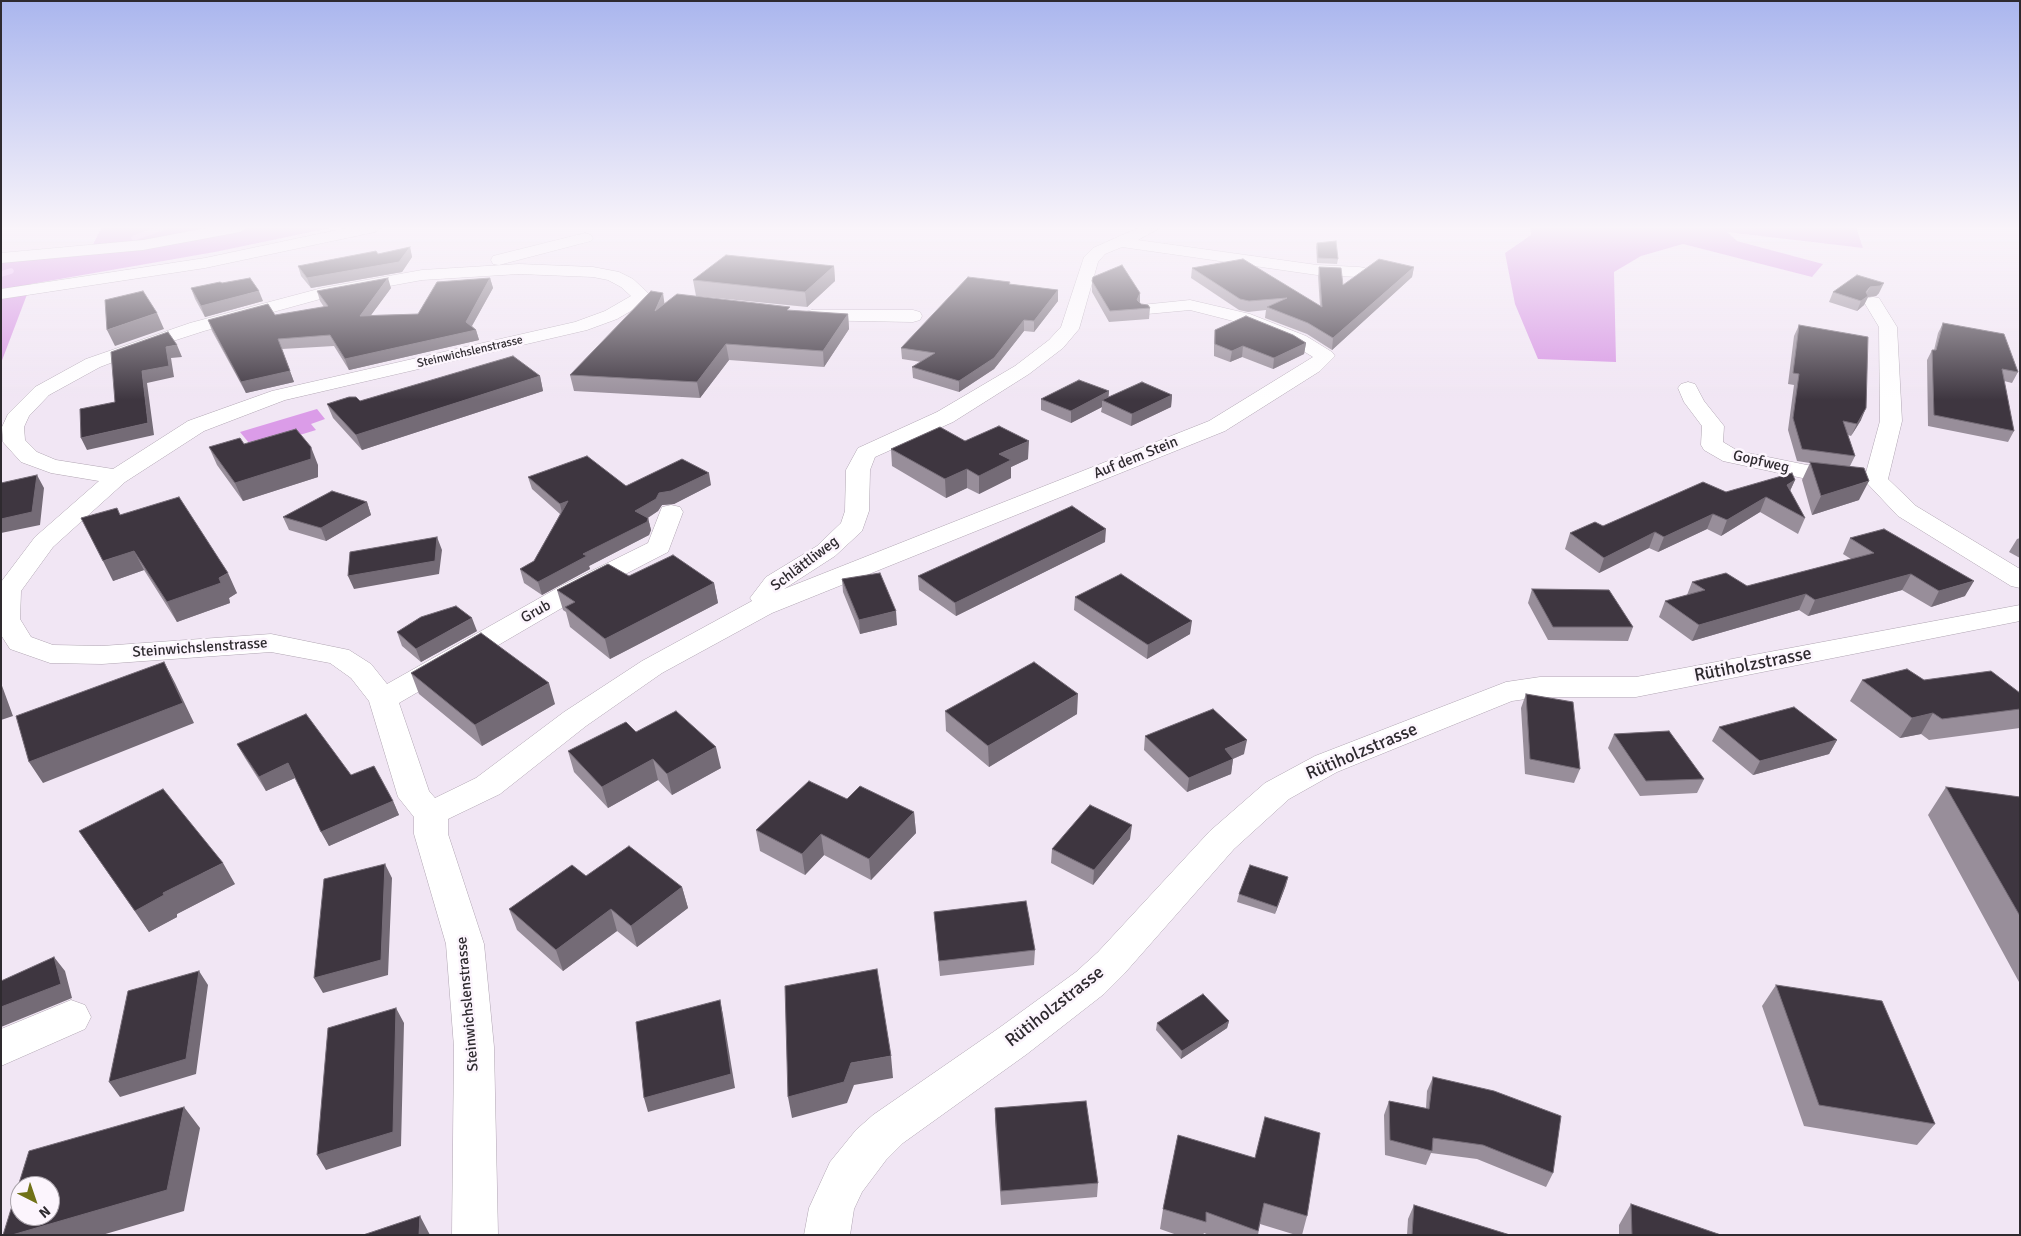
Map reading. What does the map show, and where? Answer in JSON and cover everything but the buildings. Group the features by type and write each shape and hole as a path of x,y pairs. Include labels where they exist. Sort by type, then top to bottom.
{"street":[{"path":"1,294 68,285"},
{"path":"117,477 50,466 28,457 14,442 13,427 19,414 42,391 66,376 127,350 197,326 361,285"},
{"path":"628,285 642,297 662,300"},
{"name":"Schlättliweg","path":"431,813 488,786 575,719 652,667 762,607 762,599 775,583 826,551 853,526 857,511 858,470 866,453 945,417 1022,370 1056,344 1070,329 1083,285"},
{"name":"Steinwichslenstrasse","path":"475,1235 474,1047 465,944 431,834 431,813 414,797 383,699 361,671 339,656 271,643 102,655 50,654 20,643 6,619 8,590 44,542 117,477 196,426 279,395 580,326 611,315 642,297"},
{"path":"1873,302 1888,326 1891,421 1876,480 1907,511 2020,580"},
{"name":"Auf dem Stein","path":"762,607 1218,426 1313,366 1325,356 1299,340 1243,318 1190,305 1147,309"},
{"path":"790,314 832,317 913,316"},
{"name":"Gopfweg","path":"1688,388 1694,402 1713,426 1712,445 1730,456 1806,472 1876,480"},
{"name":"Grub","path":"383,699 570,592 659,547 671,512"},
{"name":"Rütiholzstrasse","path":"828,1235 832,1208 846,1177 871,1145 888,1129 1013,1042 1090,982 1111,963 1222,840 1277,791 1326,764 1506,692 1540,687 1636,687 2020,613"},
{"path":"1,1048 71,1017"}],"shaded area":[{"path":"1,285 31,285 1,363"},
{"path":"1511,285 1614,285 1616,362 1538,359 1515,304"},
{"path":"317,409 325,419 311,424 316,430 254,449 240,432"}]}
